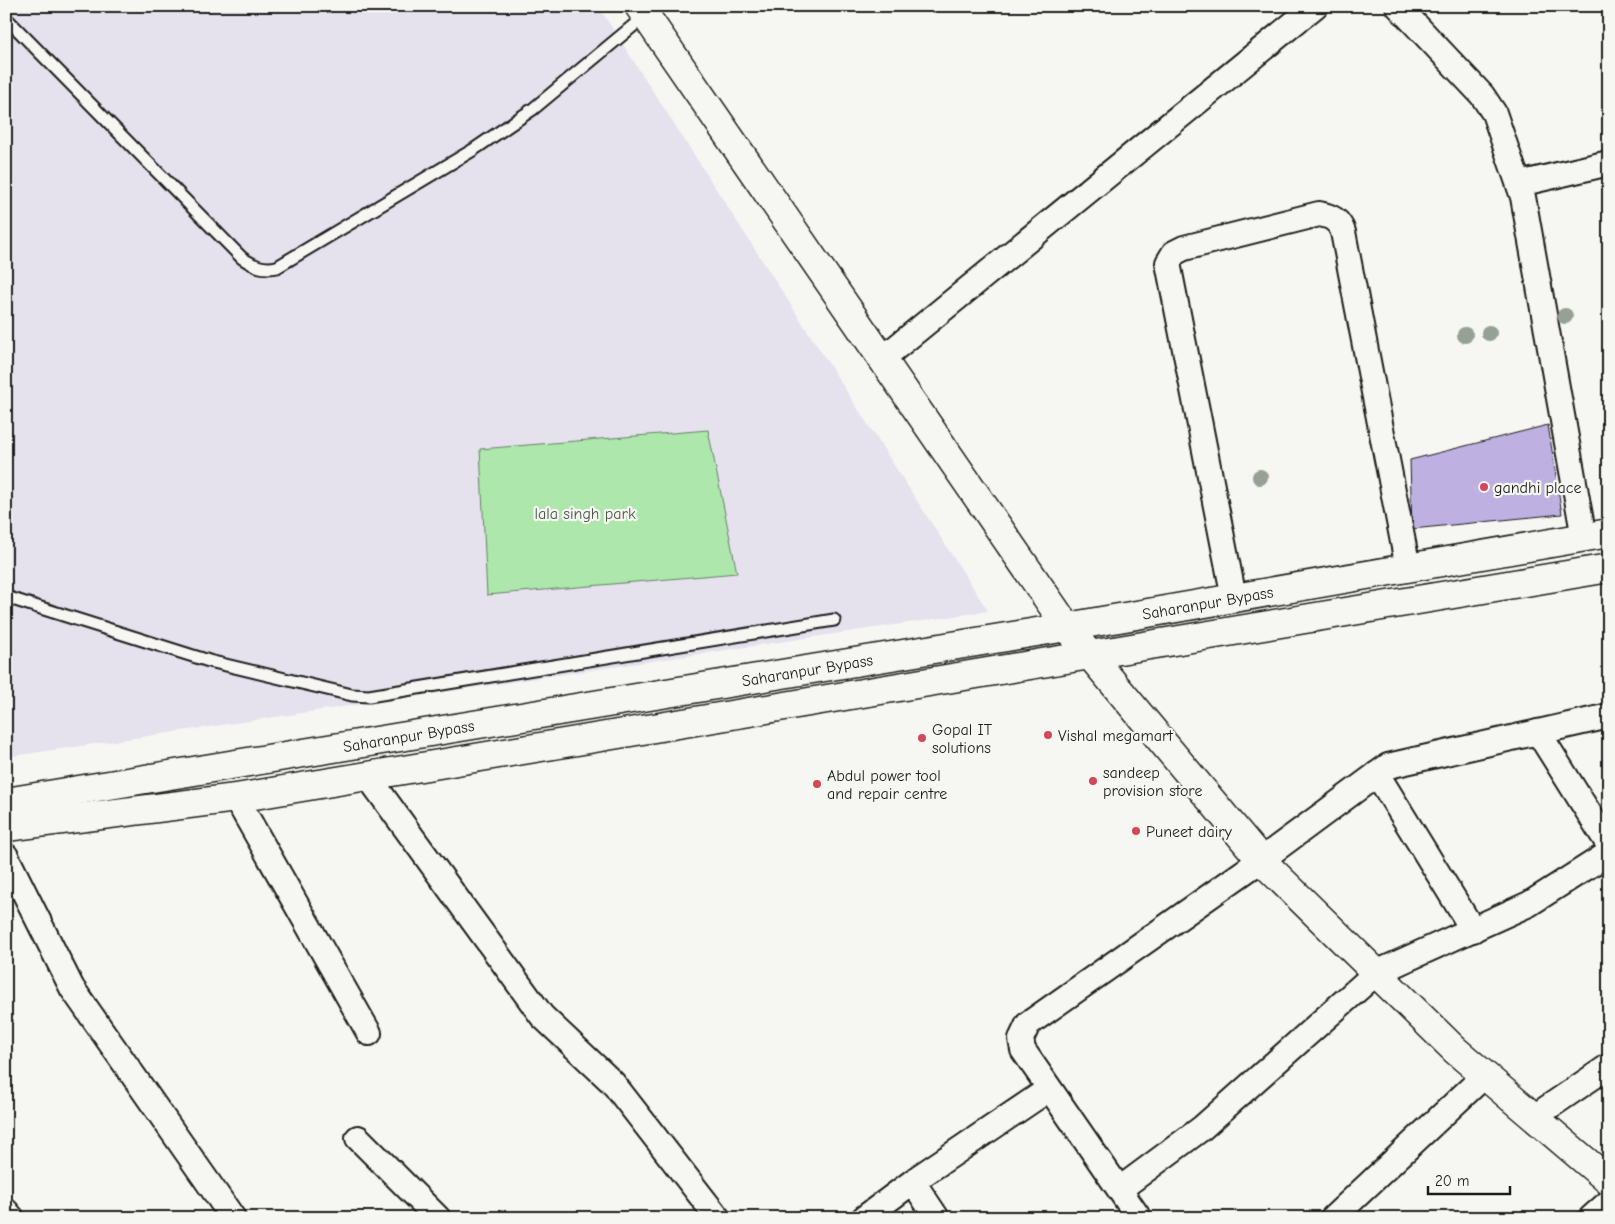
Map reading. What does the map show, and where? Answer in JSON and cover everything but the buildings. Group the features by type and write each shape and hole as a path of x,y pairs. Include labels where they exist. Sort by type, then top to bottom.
{"main road":[{"path":"647,9 882,359 1067,627 1089,654 1261,860 1455,1050 1609,1181"},
{"name":"Saharanpur Bypass","path":"6,802 1067,627 1596,535"},
{"path":"6,827 236,798 1609,568"}],"street":[{"path":"882,359 1315,6"},
{"path":"1398,6 1482,95 1494,113 1523,197 1596,535"},
{"path":"1519,184 1609,163"},
{"path":"1234,598 1168,263 1174,253 1184,248 1319,214 1329,216 1337,221 1343,232 1408,568"},
{"path":"1139,1218 1022,1050 1021,1039 1028,1024 1261,860 1388,766 1609,716"},
{"path":"1538,732 1609,845"},
{"path":"1377,774 1473,930"},
{"path":"367,775 542,1016 613,1083 718,1218"},
{"path":"236,798 369,1033"},
{"path":"1120,1189 1202,1128 1376,973 1530,904 1609,853"},
{"path":"6,856 72,988 233,1218"},
{"path":"1534,1117 1609,1066"},
{"path":"1333,1218 1485,1075"},
{"path":"864,1218 913,1182 1049,1089"},
{"path":"358,1138 438,1218"},
{"path":"913,1182 937,1218"},
{"path":"1591,1218 1609,1202"},
{"path":"6,1211 12,1218"}],"lane":[{"path":"6,18 242,258 253,266 267,269 277,267 473,150 540,104 647,9"},
{"path":"6,597 208,661 360,695 834,620"}],"shaded area":[{"path":"6,6 598,6 988,611 6,757"}],"green space":[{"name":"lala singh park","path":"708,430 737,573 487,595 480,449"}],"place":[{"name":"gandhi place","path":"1484,487"},
{"name":"Vishal megamart","path":"1048,735"},
{"name":"Gopal IT solutions","path":"922,738"},
{"name":"sandeep provision store","path":"1093,781"},
{"name":"Abdul power tool and repair centre","path":"817,784"},
{"name":"Puneet dairy","path":"1136,831"}]}
